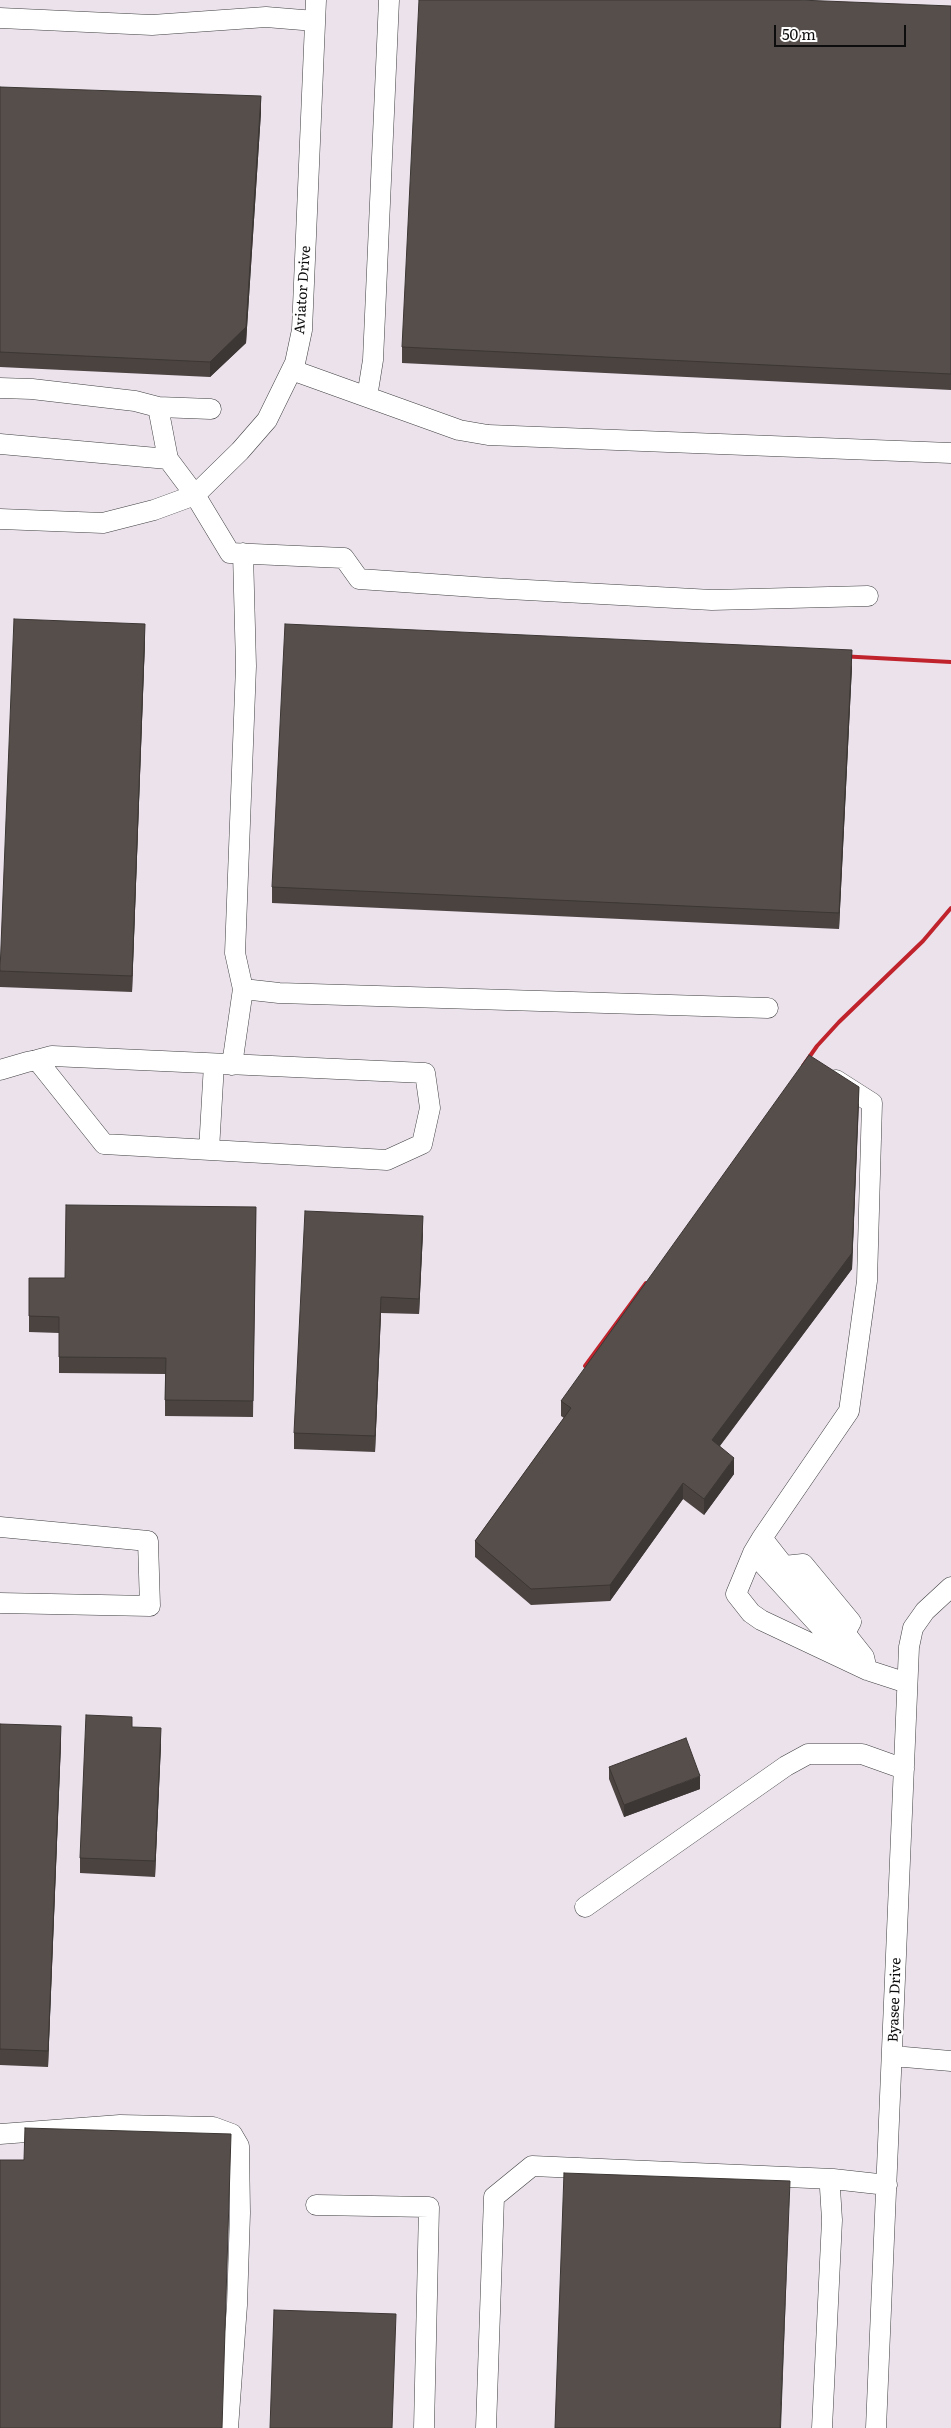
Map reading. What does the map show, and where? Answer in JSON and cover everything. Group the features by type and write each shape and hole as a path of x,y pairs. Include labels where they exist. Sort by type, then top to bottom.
{"street":[{"name":"Aviator Drive","path":"0,519 103,523 154,510 195,495 240,452 267,420 292,370 302,330 316,0"},
{"path":"367,397 373,360 389,0"},
{"path":"0,18 152,25 266,16 315,21"},
{"path":"292,370 458,430 488,435 951,454"},
{"path":"0,388 32,389 135,401 158,407 211,409"},
{"path":"158,407 168,460 195,495 230,553 344,558 359,579 712,600 868,596"},
{"path":"0,444 168,460"},
{"path":"209,1150 223,1064 244,989 235,953 246,666 243,554"},
{"path":"244,989 279,993 768,1008"},
{"path":"0,1070 37,1060 52,1056 425,1074 430,1108 422,1144 387,1160 104,1144 37,1060"},
{"path":"817,1068 872,1103 867,1281 849,1411 757,1545 736,1594 752,1614 761,1620 867,1670 907,1683"},
{"path":"0,1527 148,1541 150,1606 0,1603"},
{"path":"757,1545 784,1566 845,1633 864,1656 867,1670"},
{"path":"757,1545 836,1644 845,1633"},
{"name":"Byasee Drive","path":"876,2428 909,1647 913,1628 925,1611 951,1587"},
{"path":"585,1907 786,1766 808,1754 862,1754 904,1769"},
{"path":"893,2056 951,2062"},
{"path":"0,2134 120,2125 213,2127 232,2134 238,2146 240,2213 228,2428"},
{"path":"486,2428 494,2196 532,2166 833,2179 887,2184"},
{"path":"822,2428 832,2220 830,2188 833,2179"},
{"path":"316,2205 429,2207 424,2428"}],"shaded area":[{"path":"0,0 951,0 951,2428 0,2428"}],"building":[{"path":"419,0 799,0 951,6 951,374 402,347"},
{"path":"0,87 261,96 246,327 210,362 0,352"},
{"path":"14,619 145,624 132,976 0,971"},
{"path":"285,624 852,650 839,913 272,887"},
{"path":"809,1055 859,1087 852,1253 712,1440 734,1458 704,1499 683,1483 610,1585 531,1589 475,1541 571,1408 561,1401"},
{"path":"66,1205 256,1207 253,1401 165,1400 166,1358 59,1357 59,1317 29,1316 29,1278 65,1278"},
{"path":"305,1211 423,1216 419,1299 381,1297 375,1436 294,1433"},
{"path":"86,1715 132,1717 132,1727 161,1728 155,1861 80,1858"},
{"path":"0,1724 61,1726 48,2051 0,2049"},
{"path":"686,1738 700,1776 624,1805 609,1767"},
{"path":"25,2128 231,2134 222,2428 0,2428 0,2160 24,2160"},
{"path":"564,2173 790,2181 780,2428 555,2428"},
{"path":"274,2310 396,2314 392,2428 270,2428"}],"railway":[{"path":"839,656 951,662"},
{"path":"803,1066 817,1046 839,1022 923,941 951,908"},
{"path":"585,1366 646,1283"}]}
